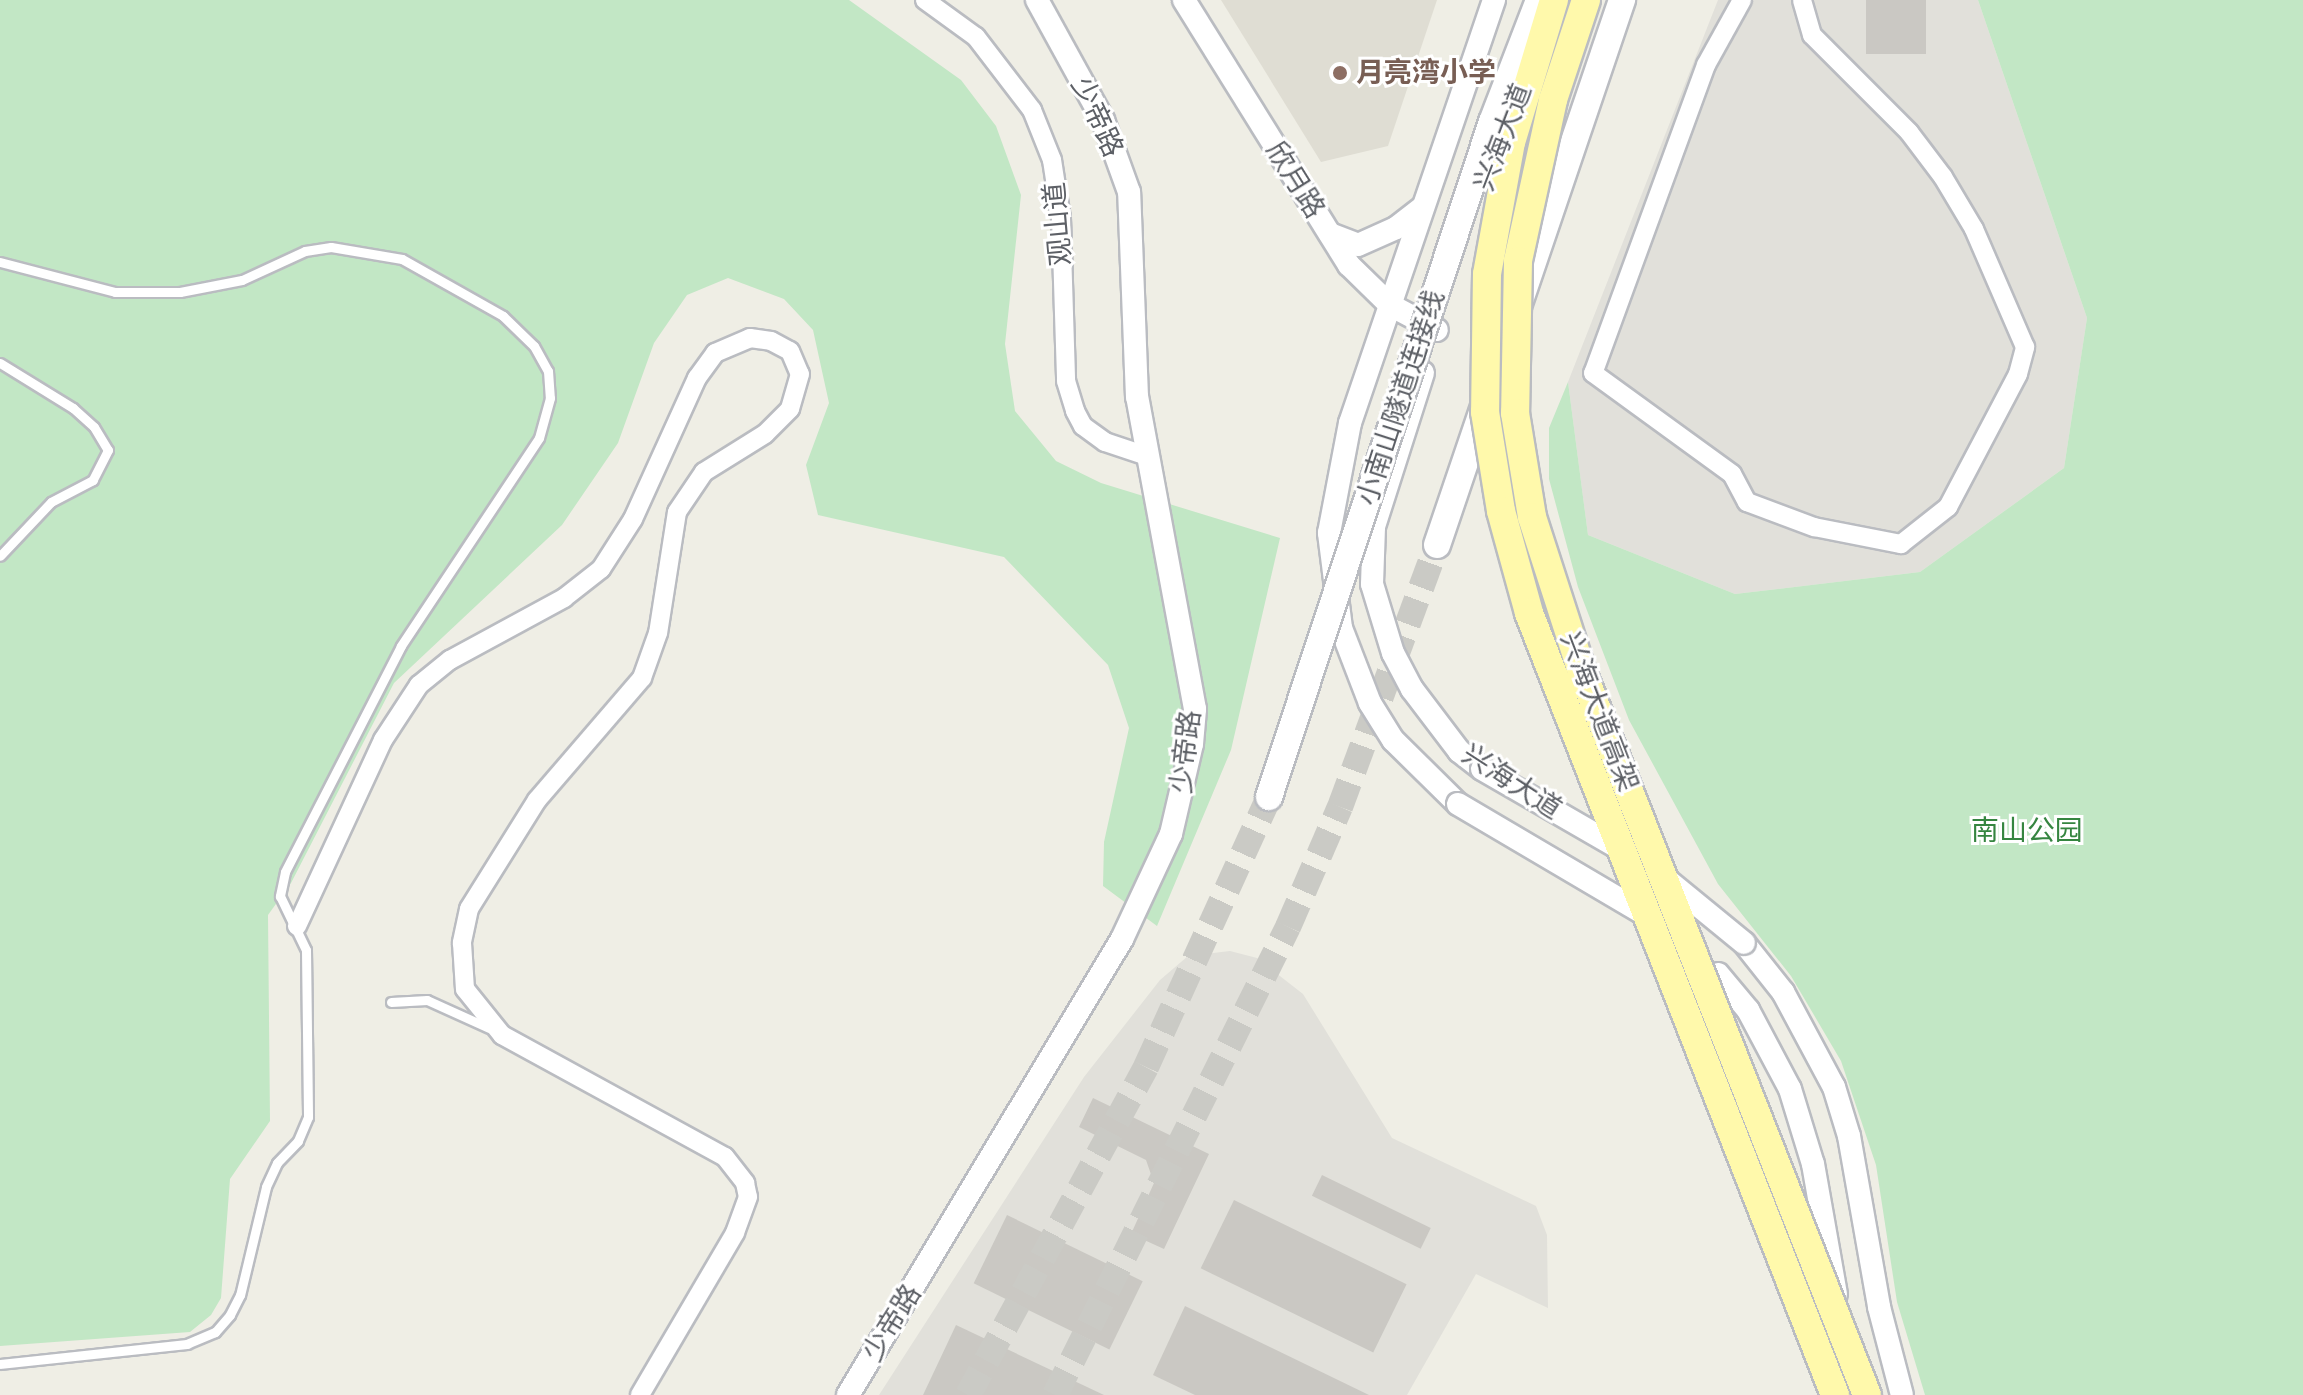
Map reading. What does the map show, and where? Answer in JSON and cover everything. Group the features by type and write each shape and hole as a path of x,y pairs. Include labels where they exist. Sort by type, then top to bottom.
{"main road":[{"name":"小南山隧道连接线","path":"1269,797 1492,122 1539,0"},
{"name":"兴海大道高架","path":"1555,0 1511,142 1487,274 1483,367 1501,511 1529,613 1835,1395"},
{"name":"兴海大道高架","path":"1586,0 1553,100 1518,261 1515,413 1532,517 1581,669 1867,1395"},
{"path":"1437,545 1622,0"}],"street":[{"name":"观山道","path":"925,0 976,37 1032,110 1052,160 1061,218 1070,396 1083,426 1105,442 1144,455"},
{"name":"少帝路","path":"848,1395 1101,980 1177,817 1195,709 1144,455 1129,192 1103,120 1037,0"},
{"name":"欣月路","path":"1184,0 1349,265 1390,305 1437,330"},
{"name":"兴海大道","path":"1494,0 1339,459 1329,533 1331,577 1341,628 1370,703 1393,740 1458,804 1619,895 1718,974 1772,1052 1803,1129 1854,1395"},
{"name":"兴海大道","path":"1555,0 1486,179 1380,502 1371,553 1372,584 1393,653 1412,689 1459,751 1482,769 1642,862 1744,943 1783,992 1834,1087 1849,1136 1879,1307 1902,1395"},
{"path":"1742,0 1706,65 1593,373 1732,474 1747,502 1814,527 1901,544 1948,507 2018,374 2025,347 1974,229 1943,177 1909,132 1812,35 1802,0"},
{"path":"1329,234 1358,245 1396,228 1423,207"},
{"path":"297,926 383,740 419,685 450,660 564,598 601,569 633,519 705,364 738,340 780,344 797,362 797,397 781,421 715,463 684,499 670,532 658,633 642,678 537,800 469,909 462,943 465,989 502,1035 725,1157 745,1183 748,1197 735,1233 640,1395"}],"lane":[{"path":"0,262 115,292 180,292 242,280 305,251 331,247 402,259 503,316 534,346 548,371 550,398 539,438 437,584 291,856 280,896 306,950 308,1117 298,1141 277,1163 266,1187 240,1295 230,1315 215,1332 187,1344 0,1364"},
{"path":"0,363 73,408 94,427 108,450 93,480 51,502 0,556"},
{"path":"391,1002 427,1000 502,1035"}],"shaded area":[{"name":"月亮湾小学","path":"1221,0 1437,0 1388,146 1321,162"},
{"path":"1718,0 1978,0 2087,318 2064,468 1920,572 1735,594 1588,535 1568,382"},
{"path":"1230,951 1257,958 1303,994 1392,1138 1536,1206 1547,1235 1548,1308 1476,1274 1407,1395 879,1395 1084,1077 1160,980 1188,956"}],"green space":[{"path":"0,0 849,0 961,80 996,126 1021,195 1005,344 1015,411 1056,461 1101,483 1280,538 1231,750 1157,926 1103,886 1104,842 1129,728 1108,665 1004,557 818,515 806,465 829,403 813,330 784,299 728,278 687,295 654,343 618,443 562,525 394,683 291,883 268,915 270,1121 230,1179 221,1298 211,1315 190,1332 0,1346"},
{"name":"南山公园","path":"1978,0 2303,0 2303,1395 1925,1395 1897,1302 1876,1165 1841,1061 1791,976 1718,884 1629,720 1578,587 1549,479 1549,428 1568,382 1588,535 1735,594 1920,572 2064,468 2087,318"}],"building":[{"path":"1866,0 1926,0 1926,54 1866,54"},
{"path":"1093,1098 1209,1154 1164,1249 1131,1234 1154,1183 1146,1160 1079,1127"},
{"path":"1322,1175 1431,1228 1421,1249 1312,1196"},
{"path":"1234,1200 1407,1284 1373,1352 1201,1268"},
{"path":"1007,1215 1143,1281 1109,1350 974,1283"},
{"path":"1185,1306 1369,1395 1195,1395 1153,1375"},
{"path":"956,1325 1104,1395 923,1395"}],"tunnel":[{"path":"1055,1395 1288,927 1340,807 1437,545"},
{"path":"968,1395 1146,1067 1269,797"}],"place":[{"name":"月亮湾小学","path":"1340,73"}]}
